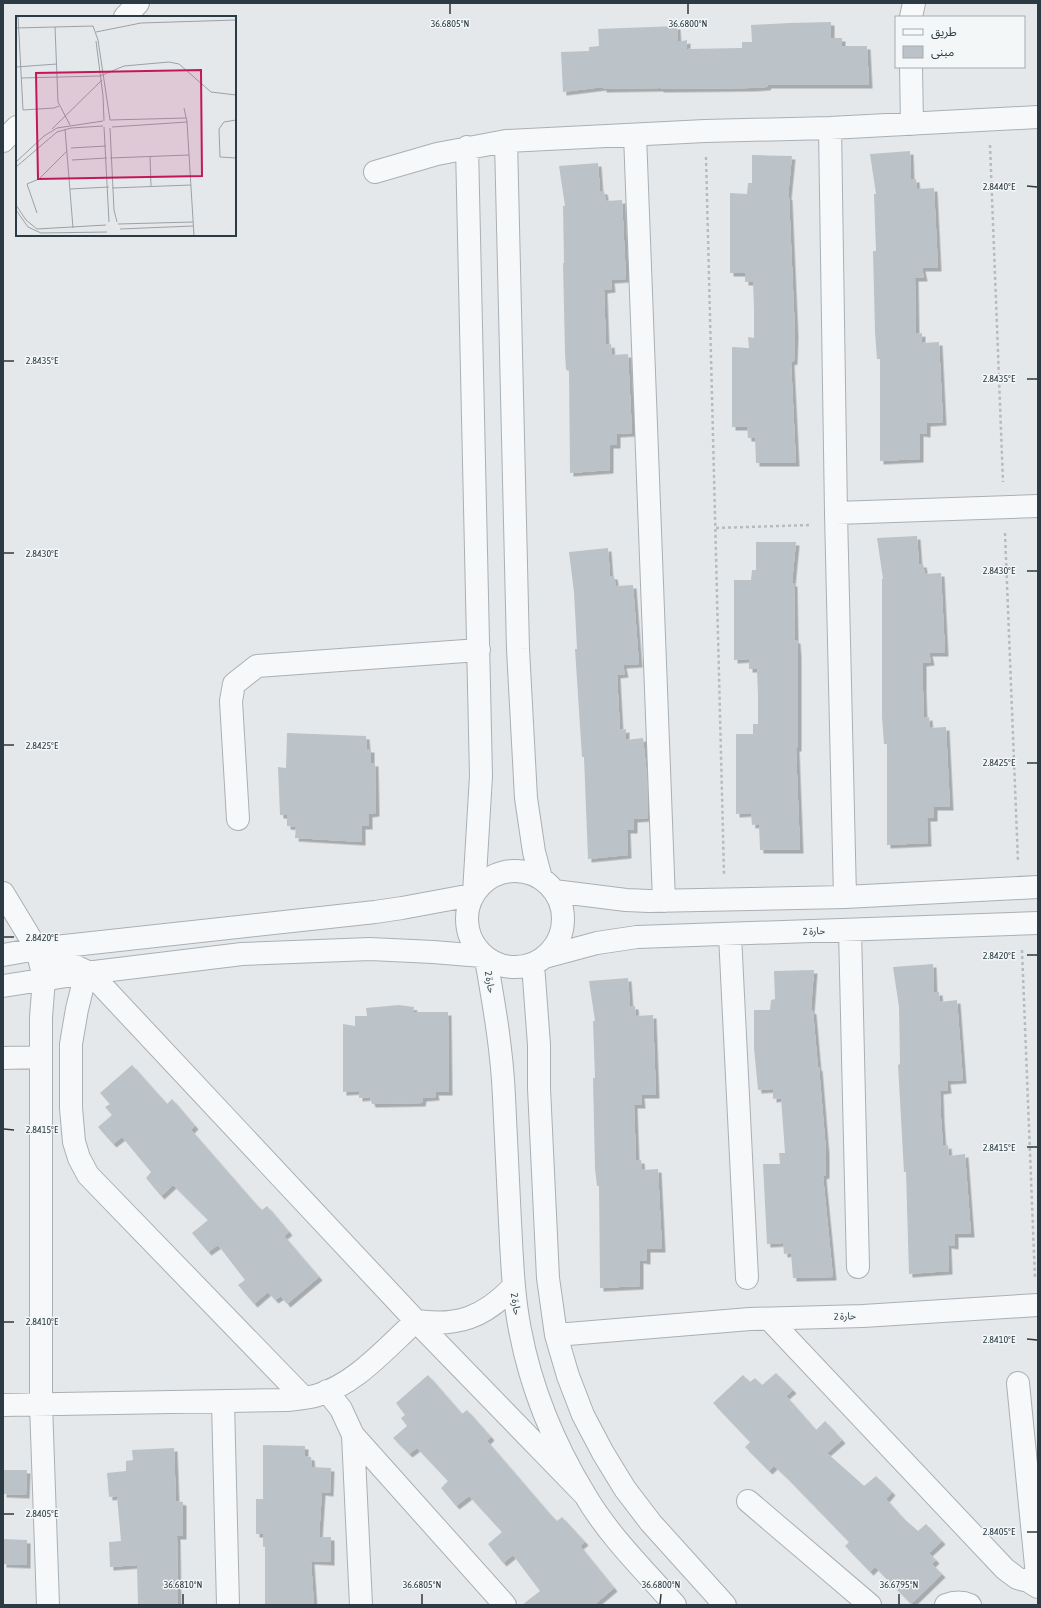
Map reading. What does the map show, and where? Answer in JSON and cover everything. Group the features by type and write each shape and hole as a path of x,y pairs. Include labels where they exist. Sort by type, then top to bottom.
{"street":[{"path":"126,16 138,3"},
{"path":"911,16 914,3"},
{"path":"911,68 912,124"},
{"path":"375,172 437,154 467,147 506,141 705,131 830,128 1038,117"},
{"path":"3,141 16,128"},
{"path":"830,128 846,897"},
{"path":"635,135 664,901"},
{"path":"506,141 518,657 526,798 534,852 547,884 560,902 563,914 559,938 554,948 539,961 521,967 509,968 497,965 484,957 475,947 466,927 468,905 473,894 482,883 492,876 504,872 523,872 547,884 626,900 664,901 846,897 1038,887"},
{"path":"467,147 481,776 480,815 473,894"},
{"path":"837,519 1038,506"},
{"path":"238,820 231,701 234,684 257,666 478,650"},
{"path":"3,893 37,949 44,979 40,1057 41,1404 48,1605"},
{"path":"3,955 37,949 395,909 473,894"},
{"name":"حارة 2","path":"539,961 598,943 637,937 730,935 1029,923"},
{"path":"850,930 858,1267"},
{"path":"730,935 747,1278"},
{"path":"37,949 88,973 416,1321 585,1496"},
{"path":"3,986 88,973 242,954 370,949 433,952 484,957"},
{"name":"حارة 2","path":"484,957 494,1002 502,1064 513,1287 520,1331 531,1374 545,1416 564,1457 585,1496 618,1541 676,1605"},
{"path":"539,961 539,1088 548,1278 556,1335 568,1376 584,1416 603,1453 621,1483 651,1523 725,1605"},
{"path":"88,973 77,1009 71,1044 71,1108 74,1142 79,1158 88,1175 304,1398"},
{"path":"3,1058 40,1057"},
{"path":"3,1405 224,1402 304,1398 316,1395 340,1385 364,1368 416,1321 446,1323 470,1318 501,1300 513,1287"},
{"name":"حارة 2","path":"556,1335 769,1319 863,1316 1038,1305"},
{"path":"769,1319 1005,1569 1017,1578 1028,1581 1038,1587"},
{"path":"1018,1384 1038,1587"},
{"path":"327,1391 341,1409 353,1435 505,1605"},
{"path":"224,1402 228,1605"},
{"path":"353,1435 361,1605"},
{"path":"748,1501 870,1605"},
{"path":"946,1605 952,1603 966,1603 970,1605"}],"path":[{"path":"705,131 725,900"},
{"path":"716,528 837,519"},
{"path":"1029,923 1034,1258"}],"building":[{"path":"831,22 831,38 842,38 842,46 867,46 869,85 768,85 767,87 750,88 660,89 603,89 603,87 563,92 561,52 589,51 589,47 599,46 598,29 677,26 678,42 687,40 687,49 742,48 742,42 752,42 751,25"},
{"path":"910,151 911,179 916,179 917,189 934,188 938,268 922,268 924,278 915,278 916,334 922,333 922,343 939,342 943,422 927,423 927,434 920,433 920,459 880,461 880,359 877,359 875,332 873,251 876,251 874,194 876,194 870,154"},
{"path":"752,155 792,156 788,196 795,334 794,361 791,362 796,463 756,463 755,438 748,438 747,427 732,427 732,347 749,348 748,337 754,338 754,309 753,282 745,282 745,273 730,273 730,193 747,194 748,183 752,183"},
{"path":"598,163 600,191 604,191 606,201 622,200 626,279 611,280 612,289 604,290 606,345 611,344 612,355 628,354 632,433 617,434 617,445 610,445 610,470 570,473 569,371 566,370 565,353 563,263 563,206 565,206 559,166"},
{"path":"917,536 919,564 923,564 925,574 941,573 945,653 929,653 931,662 923,663 924,718 929,717 930,728 946,727 950,807 934,807 934,818 927,818 928,843 887,845 887,744 884,744 882,717 883,579 877,538"},
{"path":"756,542 796,542 792,583 794,583 795,640 797,640 798,654 798,748 796,748 800,850 760,850 759,824 752,825 751,813 736,814 736,734 753,734 753,724 758,724 758,696 757,669 749,669 749,659 734,660 734,580 751,580 752,570 756,570"},
{"path":"608,548 610,576 614,576 616,586 633,585 639,664 623,665 625,674 617,675 620,730 626,729 626,740 643,738 647,776 648,818 634,819 634,830 627,830 628,855 588,859 584,757 582,757 575,649 577,649 574,592 569,552"},
{"path":"287,733 366,736 367,749 371,749 371,763 375,763 376,813 369,814 369,826 362,826 362,842 295,838 296,827 287,826 287,815 280,815 278,767 286,768"},
{"path":"933,964 934,992 939,992 940,1002 957,1000 963,1080 947,1081 948,1090 940,1091 941,1118 943,1146 948,1145 949,1156 965,1154 971,1234 955,1234 955,1246 948,1245 949,1271 909,1274 906,1172 904,1172 898,1065 900,1064 899,1007 893,967"},
{"path":"814,970 811,1010 813,1011 818,1068 819,1067 826,1151 826,1175 823,1176 833,1277 793,1278 791,1253 784,1254 783,1243 767,1244 763,1164 780,1164 779,1153 785,1153 781,1098 773,1099 773,1089 758,1090 754,1048 754,1010 770,1010 771,1000 775,999 774,971"},
{"path":"628,978 630,1006 635,1006 636,1016 653,1015 656,1095 641,1095 642,1105 634,1105 636,1160 641,1160 642,1170 658,1169 662,1249 647,1249 647,1261 640,1260 640,1286 600,1288 599,1186 597,1186 595,1169 593,1078 595,1078 593,1021 595,1021 589,981"},
{"path":"399,1005 414,1007 413,1012 448,1012 449,1092 435,1092 436,1097 423,1098 422,1103 372,1104 370,1097 359,1098 359,1091 343,1092 343,1024 355,1026 355,1016 367,1016 366,1008"},
{"path":"132,1065 167,1104 172,1099 195,1126 191,1130 253,1201 262,1210 267,1206 289,1232 284,1236 319,1277 287,1304 281,1296 275,1300 268,1292 254,1304 238,1285 245,1280 218,1245 208,1252 192,1233 208,1220 173,1185 161,1196 146,1178 151,1172 122,1137 113,1144 98,1127 112,1115 105,1107 110,1104 100,1093"},
{"path":"776,1373 793,1390 786,1396 816,1430 825,1421 842,1440 827,1453 864,1486 876,1476 892,1492 886,1499 903,1518 918,1531 926,1524 942,1541 929,1553 936,1560 932,1564 942,1574 911,1604 875,1567 870,1572 845,1546 849,1542 784,1475 774,1466 769,1471 745,1447 750,1442 713,1403 743,1375 750,1382 755,1378 762,1385"},
{"path":"428,1375 462,1414 467,1410 491,1437 487,1441 548,1512 557,1521 562,1517 585,1542 580,1546 614,1588 594,1605 522,1605 540,1591 513,1555 503,1563 488,1544 502,1532 469,1496 456,1506 441,1488 448,1481 417,1448 409,1454 393,1438 407,1426 401,1418 405,1415 396,1403"},
{"path":"263,1445 305,1446 305,1456 311,1457 312,1467 331,1468 330,1493 322,1492 319,1537 331,1537 331,1562 311,1561 314,1605 265,1605 265,1547 263,1547 263,1534 256,1534 256,1499 263,1499"},
{"path":"174,1448 176,1501 183,1502 183,1536 177,1536 178,1605 138,1605 137,1565 110,1567 109,1542 121,1541 117,1496 109,1497 107,1473 126,1471 126,1461 133,1460 132,1450"},
{"path":"3,1470 27,1470 26,1495 3,1494"},
{"path":"3,1539 27,1540 27,1565 3,1564"}]}
